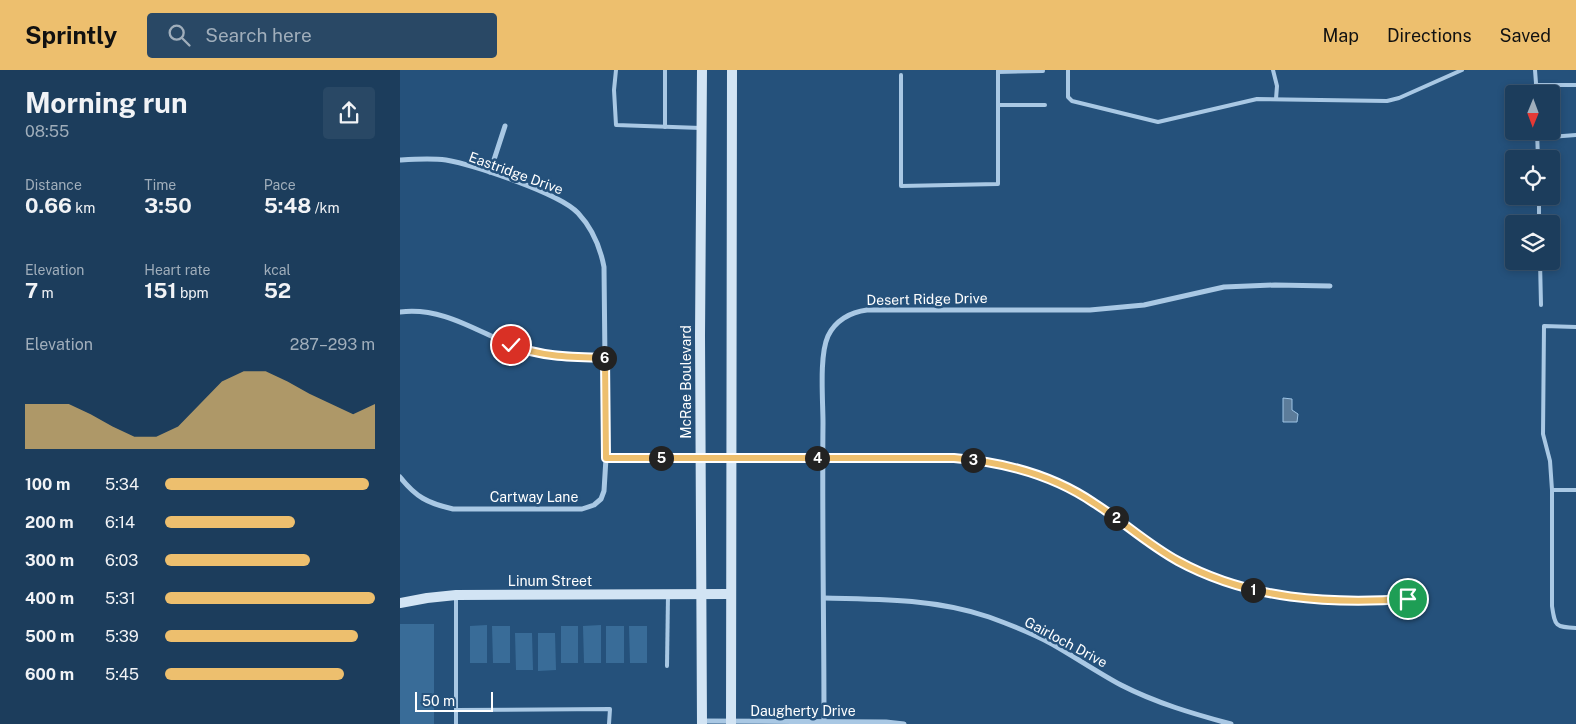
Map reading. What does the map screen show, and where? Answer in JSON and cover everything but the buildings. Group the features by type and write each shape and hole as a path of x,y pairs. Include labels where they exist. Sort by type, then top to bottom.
{"main road":[{"name":"McRae Boulevard","path":"702,70 700,336 702,723"},
{"path":"731,723 732,70"},
{"name":"Linum Street","path":"400,603 456,595 731,594"}],"street":[{"path":"490,172 505,126"},
{"name":"Eastridge Drive","path":"400,160 432,158 490,172 562,201 576,211 592,230 602,253 604,267 606,458"},
{"name":"Desert Ridge Drive","path":"824,722 822,458 824,347 833,328 841,320 850,314 867,310 1090,310 1144,305 1224,287 1275,285 1330,286"},
{"path":"400,312 425,312 452,318 511,345 541,354 559,357 605,358"},
{"path":"606,458 954,458 983,460 1014,468 1070,489 1092,501 1150,545 1180,562 1243,588 1276,596 1305,599 1408,599"},
{"name":"Cartway Lane","path":"400,477 412,492 420,497 432,504 452,508 582,509 594,505 601,499 604,491 606,458"},
{"name":"Gairloch Drive","path":"824,598 908,600 980,614 1035,636 1149,698 1193,714 1231,724"},
{"name":"Daugherty Drive","path":"702,723 886,722 904,724"}],"lane":[{"path":"616,70 614,90 616,125 702,128"},
{"path":"665,70 665,127"},
{"path":"1068,70 1068,97 1072,101 1158,122 1257,99 1387,101 1399,98 1462,70"},
{"path":"1273,70 1277,86 1276,99"},
{"path":"1535,70 1536,85"},
{"path":"901,74 901,186 998,184 998,71 1043,72"},
{"path":"1560,85 1576,85"},
{"path":"998,105 1045,105"},
{"path":"1560,136 1576,135"},
{"path":"1540,270 1541,305"},
{"path":"1576,327 1544,326 1543,434 1550,461 1552,490 1552,606 1555,623 1559,627 1576,628"},
{"path":"1552,490 1576,490"},
{"path":"667,666 668,594"},
{"path":"456,595 456,724"},
{"path":"456,710 610,709 609,724"}],"shaded area":[{"path":"1283,398 1292,399 1292,410 1298,414 1297,422 1283,422"},
{"path":"400,624 434,624 434,724 400,724"},
{"path":"487,625 487,663 470,663 470,626"},
{"path":"601,625 601,663 584,663 583,626"},
{"path":"492,626 510,626 510,663 493,663"},
{"path":"561,626 578,626 578,663 561,663"},
{"path":"606,626 624,626 624,663 606,663"},
{"path":"629,626 647,626 647,663 630,663"},
{"path":"515,633 532,633 533,670 516,670"},
{"path":"538,633 555,633 556,670 538,671"}],"route":[{"path":"511,345 526,351 559,357 605,358 606,458 954,458 983,460 1047,479 1070,489 1092,501 1150,545 1180,562 1243,588 1276,596 1305,599 1408,599"}]}
